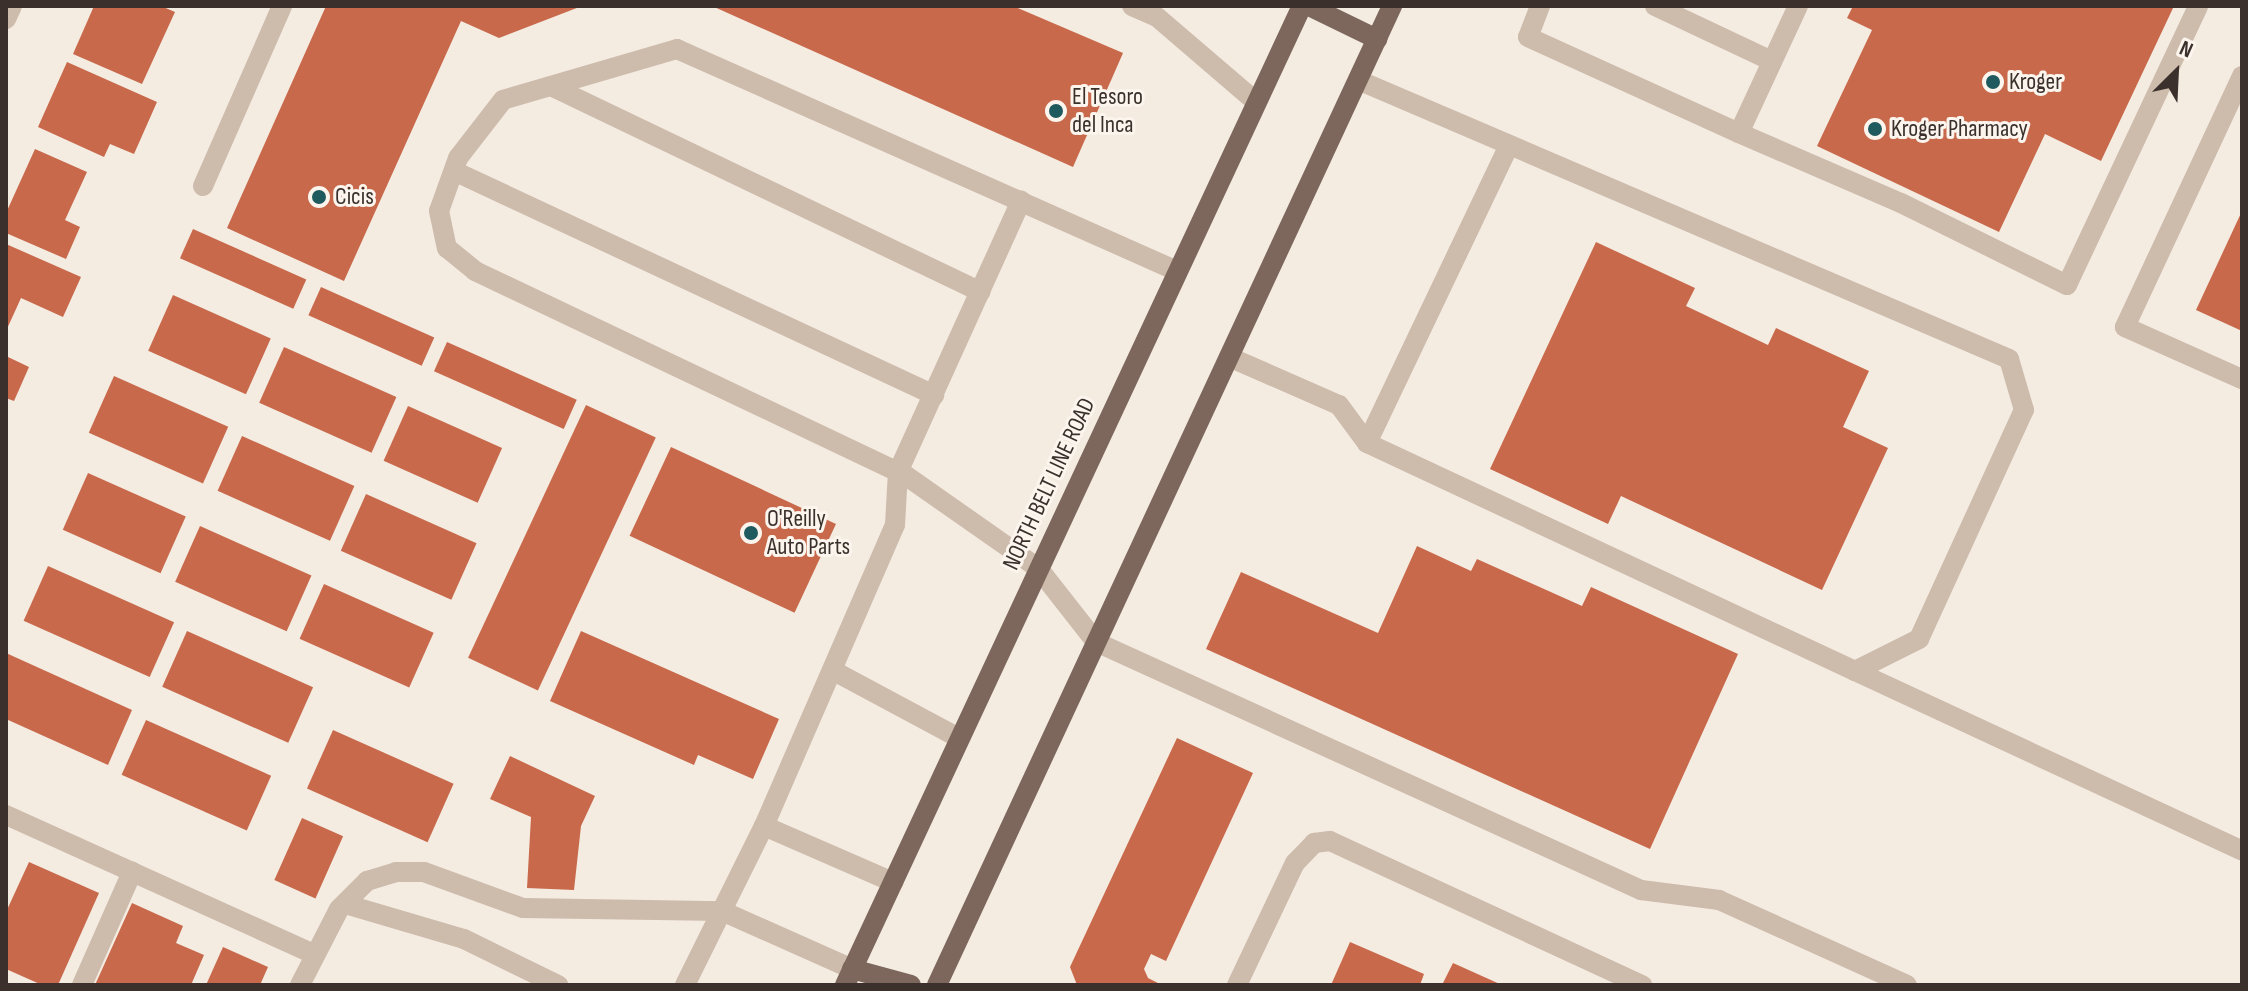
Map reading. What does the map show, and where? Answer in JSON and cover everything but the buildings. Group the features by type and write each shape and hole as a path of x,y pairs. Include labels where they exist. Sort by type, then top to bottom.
{"main road":[{"name":"NORTH BELT LINE ROAD","path":"848,977 1302,6"},
{"path":"1309,6 1377,39"},
{"path":"937,985 1392,6"},
{"path":"848,977 911,985"}],"street":[{"path":"6,19 12,6"},
{"path":"203,186 282,6"},
{"path":"1132,6 1157,17 1256,102"},
{"path":"1540,6 1528,37 1901,203 2067,285 2198,6"},
{"path":"1655,6 1772,61"},
{"path":"1739,133 1798,6"},
{"path":"1177,271 677,49 503,100 454,171 439,211 447,248 475,271 898,472 1038,568 1096,642 1641,890 1719,900 1907,985"},
{"path":"2242,76 2125,327 2242,379"},
{"path":"1358,80 2009,359 2024,410 1919,639 1855,671"},
{"path":"553,87 980,292"},
{"path":"1367,443 1509,145"},
{"path":"454,171 934,395"},
{"path":"685,985 764,826 895,525 898,472 1021,201"},
{"path":"1229,357 1339,405 1367,443 2242,851"},
{"path":"832,670 959,738"},
{"path":"6,815 312,953"},
{"path":"764,826 893,882"},
{"path":"1237,985 1295,863 1314,843 1330,841 1642,985"},
{"path":"82,985 132,872"},
{"path":"300,985 312,953 345,904 367,881 396,872 424,872 523,908 722,911 848,977"},
{"path":"345,904 464,939 558,985"}],"place":[{"name":"Kroger","path":"1993,82"},
{"name":"El Tesoro del Inca","path":"1056,111"},
{"name":"Kroger Pharmacy","path":"1875,129"},
{"name":"Cicis","path":"319,197"},
{"name":"O'Reilly Auto Parts","path":"751,533"}]}
